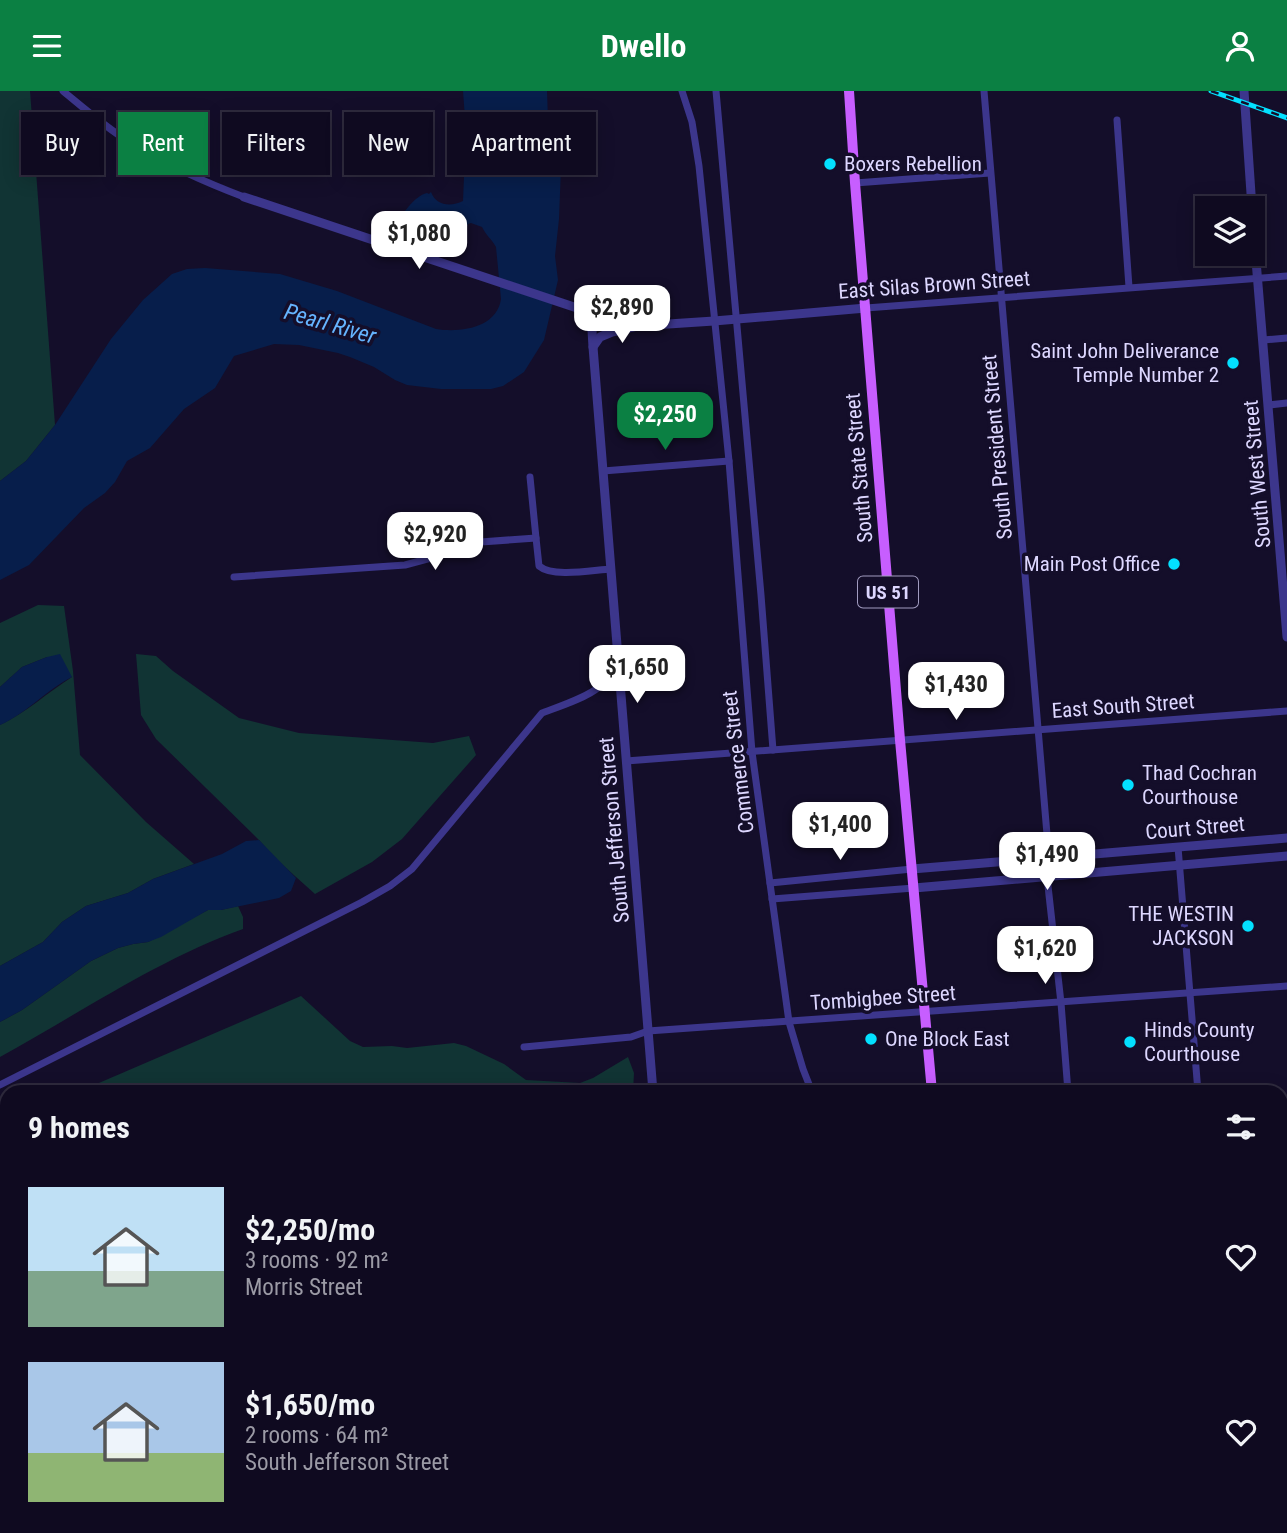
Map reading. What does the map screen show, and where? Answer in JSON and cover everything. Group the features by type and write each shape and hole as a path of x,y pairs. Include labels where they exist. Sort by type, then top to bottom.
{"main road":[{"name":"South State Street","path":"849,91 900,740 931,1085"}],"street":[{"path":"63,91 134,145 183,172 244,198"},
{"name":"Commerce Street","path":"682,91 692,122 699,166 729,461 752,752 789,1022 809,1085"},
{"name":"Commerce Street","path":"716,91 773,750"},
{"name":"South President Street","path":"984,91 1039,730 1049,858 1047,877 1067,1085"},
{"path":"1244,91 1251,196"},
{"path":"1117,120 1129,287"},
{"path":"855,183 990,173"},
{"name":"East Silas Brown Street","path":"244,198 638,326 1287,276"},
{"name":"South West Street","path":"1256,266 1287,638"},
{"name":"South Jefferson Street","path":"597,314 593,347 652,1085"},
{"path":"593,347 600,337 638,326"},
{"path":"1263,340 1287,338"},
{"path":"1269,405 1287,403"},
{"path":"603,471 729,461"},
{"path":"530,477 539,566 543,570 556,573 611,569"},
{"path":"234,577 405,565 467,543 536,538"},
{"path":"2,1085 390,887 412,869 542,713 598,688 610,674 619,670"},
{"name":"East South Street","path":"626,761 1287,711"},
{"name":"Court Street","path":"770,883 1287,838"},
{"path":"1178,847 1198,1085"},
{"name":"Court Street","path":"772,899 1287,856"},
{"name":"Tombigbee Street","path":"524,1047 631,1037 648,1031 1287,986"}],"green space":[{"path":"0,91 30,91 32,112 21,112 21,175 36,175 55,425 26,461 0,481"},
{"path":"38,605 64,606 73,671 80,755 146,822 194,864 153,879 128,893 86,906 62,922 43,942 0,966 0,725 19,715 72,677 47,657 22,667 0,687 0,623"},
{"path":"136,654 156,656 239,718 299,733 433,743 469,736 476,755 402,839 372,862 315,894 276,859 156,739 141,715"},
{"path":"238,906 243,917 243,929 149,972 0,1057 0,1022 22,1010 91,961 118,948 148,942 208,910"},
{"path":"301,996 350,1041 363,1047 407,1048 454,1043 504,1064 526,1080 580,1083 628,1057 634,1073 633,1085 94,1085"}],"water":[{"path":"463,91 547,91 548,112 465,112"},
{"name":"Pearl River","path":"561,175 555,256 558,280 544,340 524,372 503,386 491,389 441,389 407,385 350,357 299,345 274,344 234,356 215,388 184,409 150,448 127,461 105,493 84,508 29,565 0,580 0,481 26,461 55,425 111,339 143,300 172,274 187,269 205,268 280,274 337,291 436,329 466,329 493,316 501,299 496,247 482,227 471,223 466,228 447,231 435,228 412,235 402,234 396,227 408,207 427,193 431,192 436,200 444,204 463,201 464,177"},
{"path":"60,654 72,677 0,725 0,687 22,667"},
{"path":"259,840 296,878 291,891 279,898 221,910 208,910 161,937 118,948 91,961 22,1010 0,1022 0,966 43,942 62,922 86,906 128,893 153,879 222,854 246,841"}],"railway":[{"path":"1211,91 1287,118"}],"place":[{"name":"Boxers Rebellion","path":"830,164"},
{"name":"Saint John Deliverance Temple Number 2","path":"1233,363"},
{"name":"Main Post Office","path":"1174,564"},
{"name":"Thad Cochran Courthouse","path":"1128,785"},
{"name":"THE WESTIN JACKSON","path":"1248,926"},
{"name":"One Block East","path":"871,1039"},
{"name":"Hinds County Courthouse","path":"1130,1042"}]}
